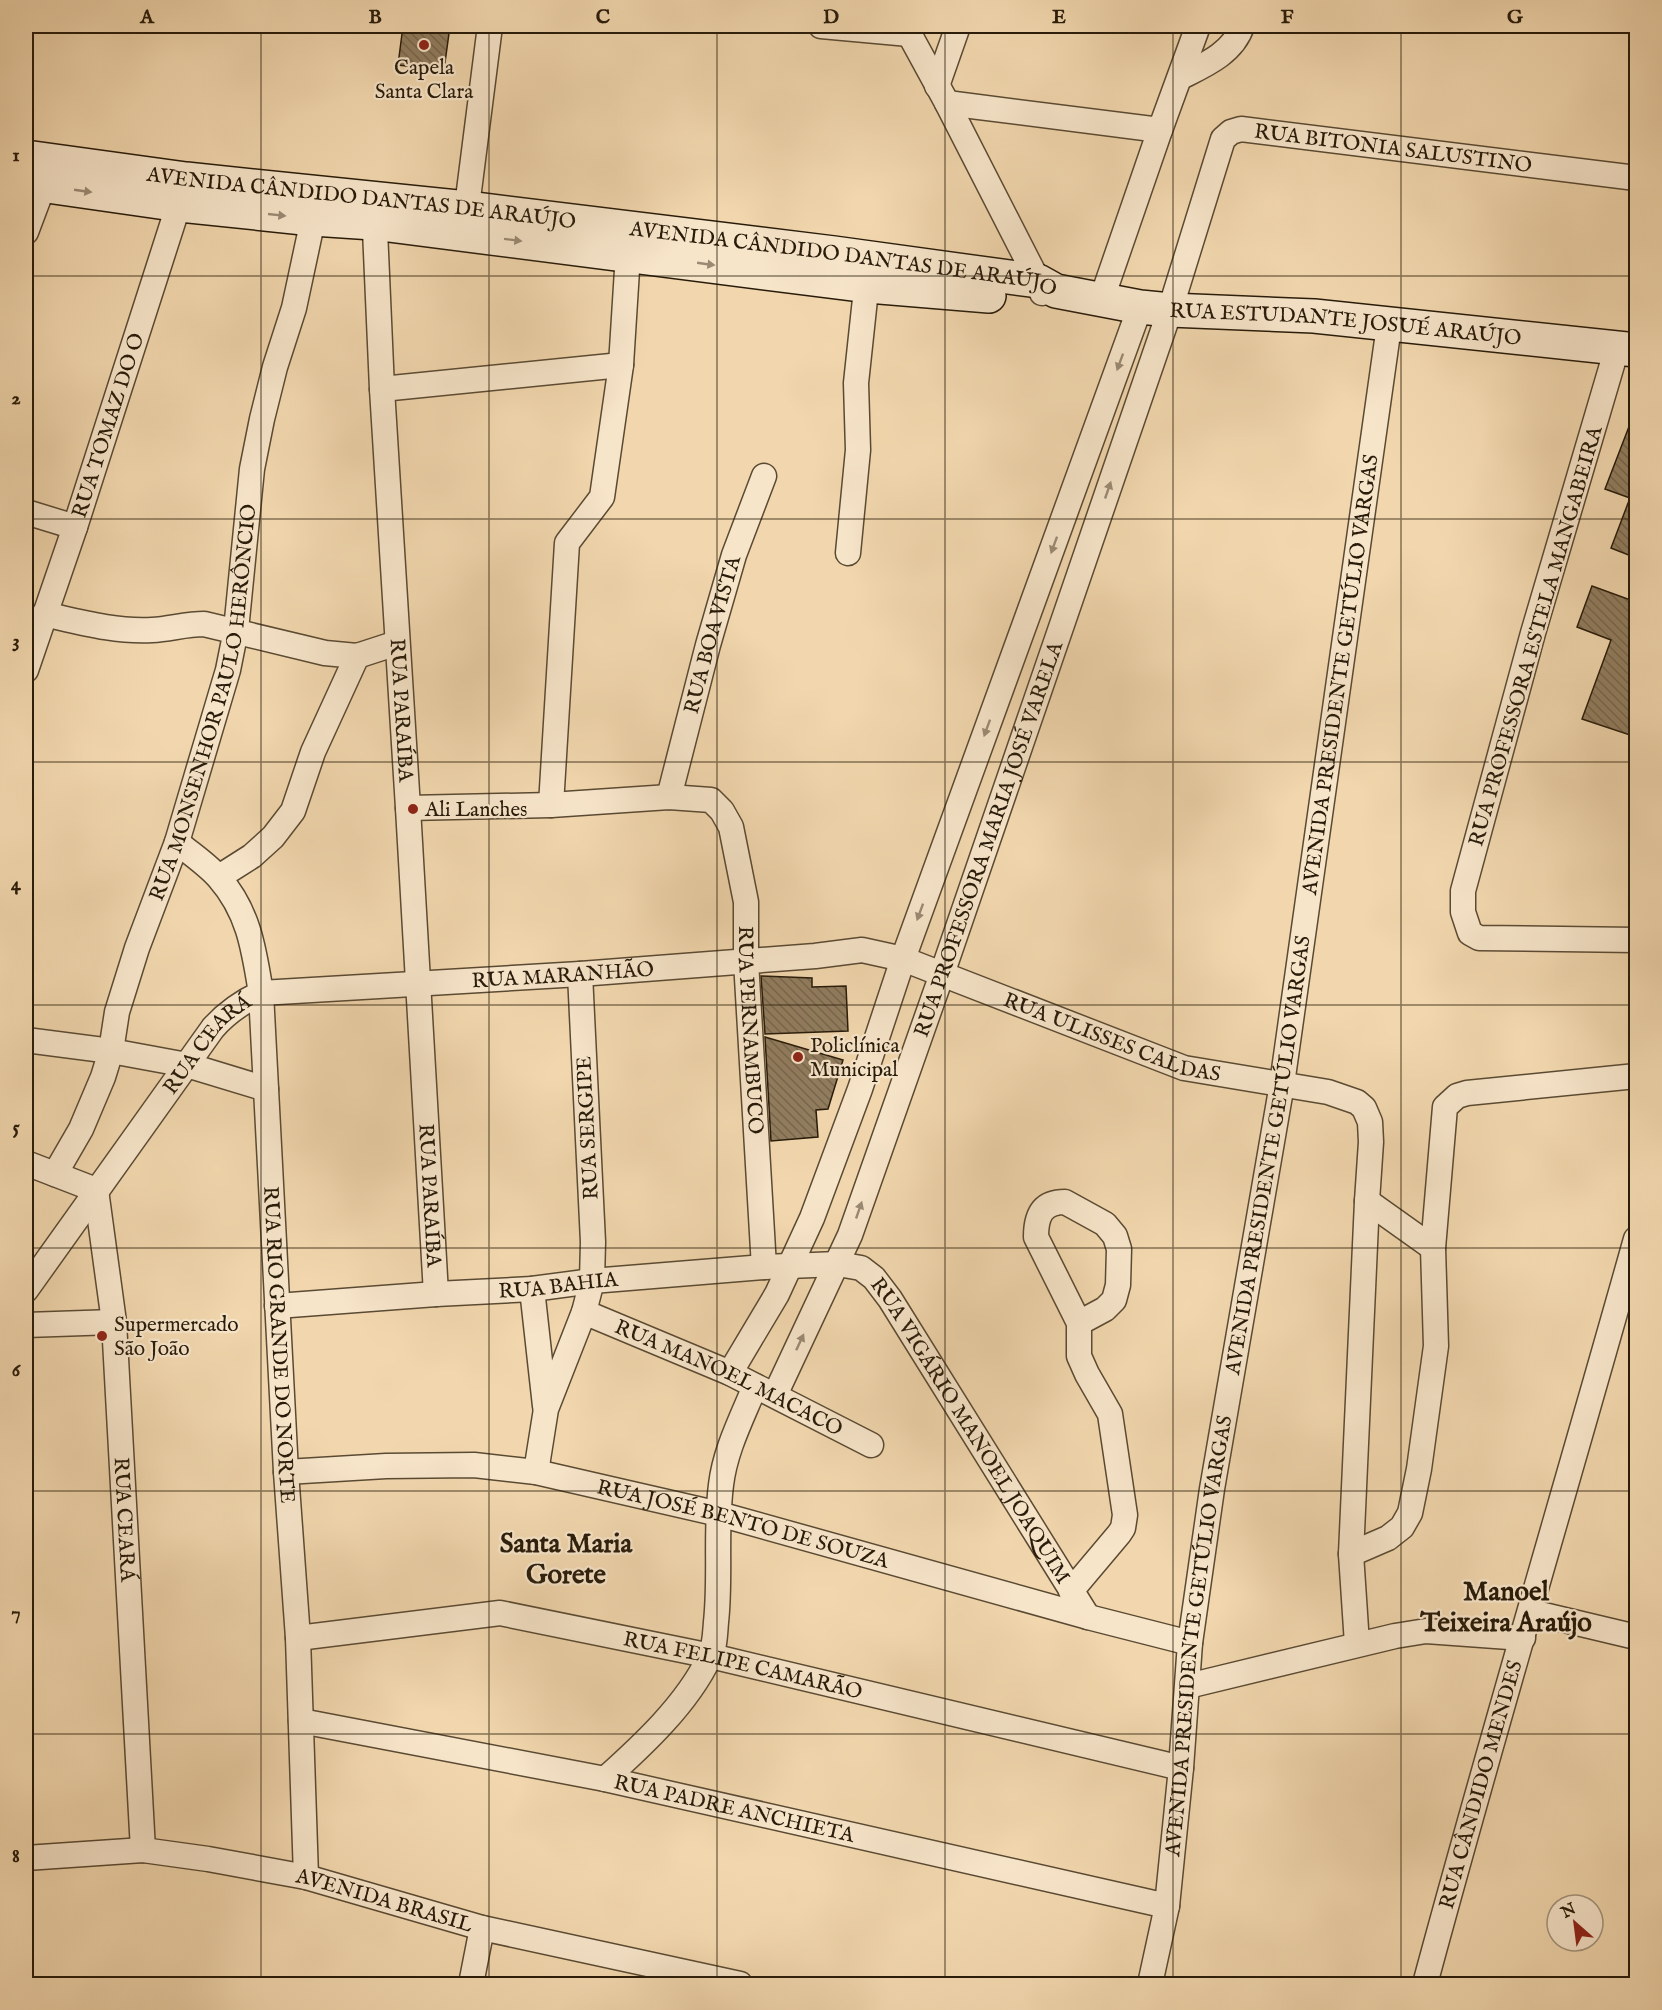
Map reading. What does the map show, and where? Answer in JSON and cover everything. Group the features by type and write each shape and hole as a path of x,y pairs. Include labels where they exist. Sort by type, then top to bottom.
{"main road":[{"name":"AVENIDA CÂNDIDO DANTAS DE ARAÚJO","path":"37,171 183,192 465,221 868,272 1046,291"},
{"name":"AVENIDA CÂNDIDO DANTAS DE ARAÚJO","path":"183,192 313,219 374,211"},
{"name":"AVENIDA CÂNDIDO DANTAS DE ARAÚJO","path":"582,235 628,254 752,257"},
{"name":"RUA ESTUDANTE JOSUÉ ARAÚJO","path":"1046,291 1155,308 1314,316 1389,326 1627,349"}],"street":[{"path":"465,221 490,26"},
{"path":"821,26 907,30 1046,291"},
{"path":"942,95 957,26"},
{"path":"1101,301 1198,26"},
{"path":"1181,77 1207,64 1227,50 1242,26"},
{"path":"942,95 1160,130"},
{"name":"RUA BITONIA SALUSTINO","path":"1155,308 1223,139 1231,132 1241,129 1636,178"},
{"path":"26,232 37,171"},
{"name":"RUA TOMAZ DO O","path":"26,670 75,527 183,192"},
{"name":"RUA PARAÍBA","path":"374,211 382,389 436,1294"},
{"name":"RUA MONSENHOR PAULO HERÔNCIO","path":"37,1172 81,1129 103,1077 111,1051 117,1012 137,948 177,842 228,670 236,630 252,469 267,398 294,308 313,219"},
{"path":"551,805 567,543 602,497 621,366 628,254"},
{"path":"848,553 858,450 856,383 868,272"},
{"name":"RUA PROFESSORA MARIA JOSÉ VARELA","path":"730,1373 791,1266 812,1218 860,1089 903,959 1155,308"},
{"name":"RUA PROFESSORA MARIA JOSÉ VARELA","path":"711,1656 719,1595 719,1514 726,1456 838,1264 942,974 1155,308"},
{"name":"AVENIDA PRESIDENTE GETÚLIO VARGAS","path":"1150,1984 1167,1906 1181,1768 1190,1643 1212,1490 1282,1084 1389,326"},
{"name":"RUA PROFESSORA ESTELA MANGABEIRA","path":"1627,349 1533,633 1463,891 1463,912 1470,933 1479,938 1636,940"},
{"path":"382,389 621,366"},
{"name":"RUA BOA VISTA","path":"669,797 734,555 764,476"},
{"path":"26,512 75,527"},
{"path":"44,614 126,630 153,630 186,624 204,624 325,653 357,657 397,643"},
{"path":"219,878 259,850 273,837 293,811 313,752 357,657"},
{"path":"408,808 551,805 669,797"},
{"name":"RUA PERNAMBUCO","path":"669,797 711,800 722,811 731,827 746,902 746,961 764,1267"},
{"name":"RUA RIO GRANDE DO NORTE","path":"177,842 219,878 242,912 253,941 261,993 297,1638 306,1877"},
{"name":"RUA ULISSES CALDAS","path":"862,950 903,959 1184,1068 1328,1092 1357,1102 1364,1108 1370,1122 1371,1142 1366,1201"},
{"name":"RUA MARANHÃO","path":"261,993 580,974 862,950"},
{"name":"RUA SERGIPE","path":"546,1410 584,1312 592,1281 580,974"},
{"name":"RUA CEARÁ","path":"26,1290 96,1190 224,1016 242,1002 261,993"},
{"path":"26,1040 111,1051 187,1065 266,1089"},
{"path":"1351,1554 1388,1538 1402,1527 1410,1514 1419,1468 1436,1346 1433,1248 1445,1107 1457,1096 1467,1093 1636,1076"},
{"path":"37,1172 96,1190"},
{"name":"RUA CEARÁ","path":"96,1190 114,1322 143,1850"},
{"path":"1366,1201 1433,1248"},
{"path":"1357,1644 1351,1554 1366,1201"},
{"path":"1071,1591 1119,1534 1123,1528 1125,1515 1110,1414 1079,1356 1079,1323 1036,1237 1036,1221 1041,1211 1059,1202 1065,1202 1105,1224 1115,1236 1119,1250 1118,1285 1114,1300 1105,1309 1079,1323"},
{"name":"RUA CÂNDIDO MENDES","path":"1425,1984 1478,1787 1531,1612 1636,1239"},
{"name":"RUA BAHIA","path":"277,1306 532,1289 592,1281 764,1267 838,1264"},
{"name":"RUA VIGÁRIO MANOEL JOAQUIM","path":"838,1264 861,1268 874,1278 890,1299 1088,1617"},
{"path":"532,1289 546,1410 536,1472"},
{"name":"RUA MANOEL MACACO","path":"584,1312 730,1373 871,1445"},
{"path":"26,1325 114,1322"},
{"name":"RUA JOSÉ BENTO DE SOUZA","path":"286,1472 386,1466 474,1465 536,1472 719,1514 1088,1617 1190,1643"},
{"path":"1531,1612 1636,1637"},
{"name":"RUA FELIPE CAMARÃO","path":"297,1638 500,1613 711,1656 1181,1768"},
{"path":"1188,1686 1287,1664 1357,1644 1426,1631 1523,1638"},
{"path":"605,1779 643,1746 693,1684 711,1656"},
{"name":"RUA PADRE ANCHIETA","path":"301,1720 605,1779 1167,1906"},
{"name":"AVENIDA BRASIL","path":"26,1858 143,1850 208,1859 306,1877 482,1928 740,1984"},
{"path":"471,1984 482,1928"}],"building":[{"name":"Capela Santa Clara","path":"403,26 450,26 444,70 398,65"},
{"path":"1635,411 1636,558 1611,548 1630,498 1605,489"},
{"path":"1592,586 1636,602 1636,737 1582,719 1611,640 1577,627"},
{"path":"761,976 812,978 812,987 846,986 848,1031 765,1034"},
{"path":"765,1037 843,1060 828,1109 816,1110 818,1137 771,1141"}],"place":[{"name":"Capela Santa Clara","path":"424,45"},
{"name":"Ali Lanches","path":"413,809"},
{"name":"Policlínica Municipal","path":"798,1057"},
{"name":"Supermercado São João","path":"102,1336"}],"district":[{"name":"Santa Maria Gorete","path":"566,1558"},
{"name":"Manoel Teixeira Araújo","path":"1506,1606"}]}
